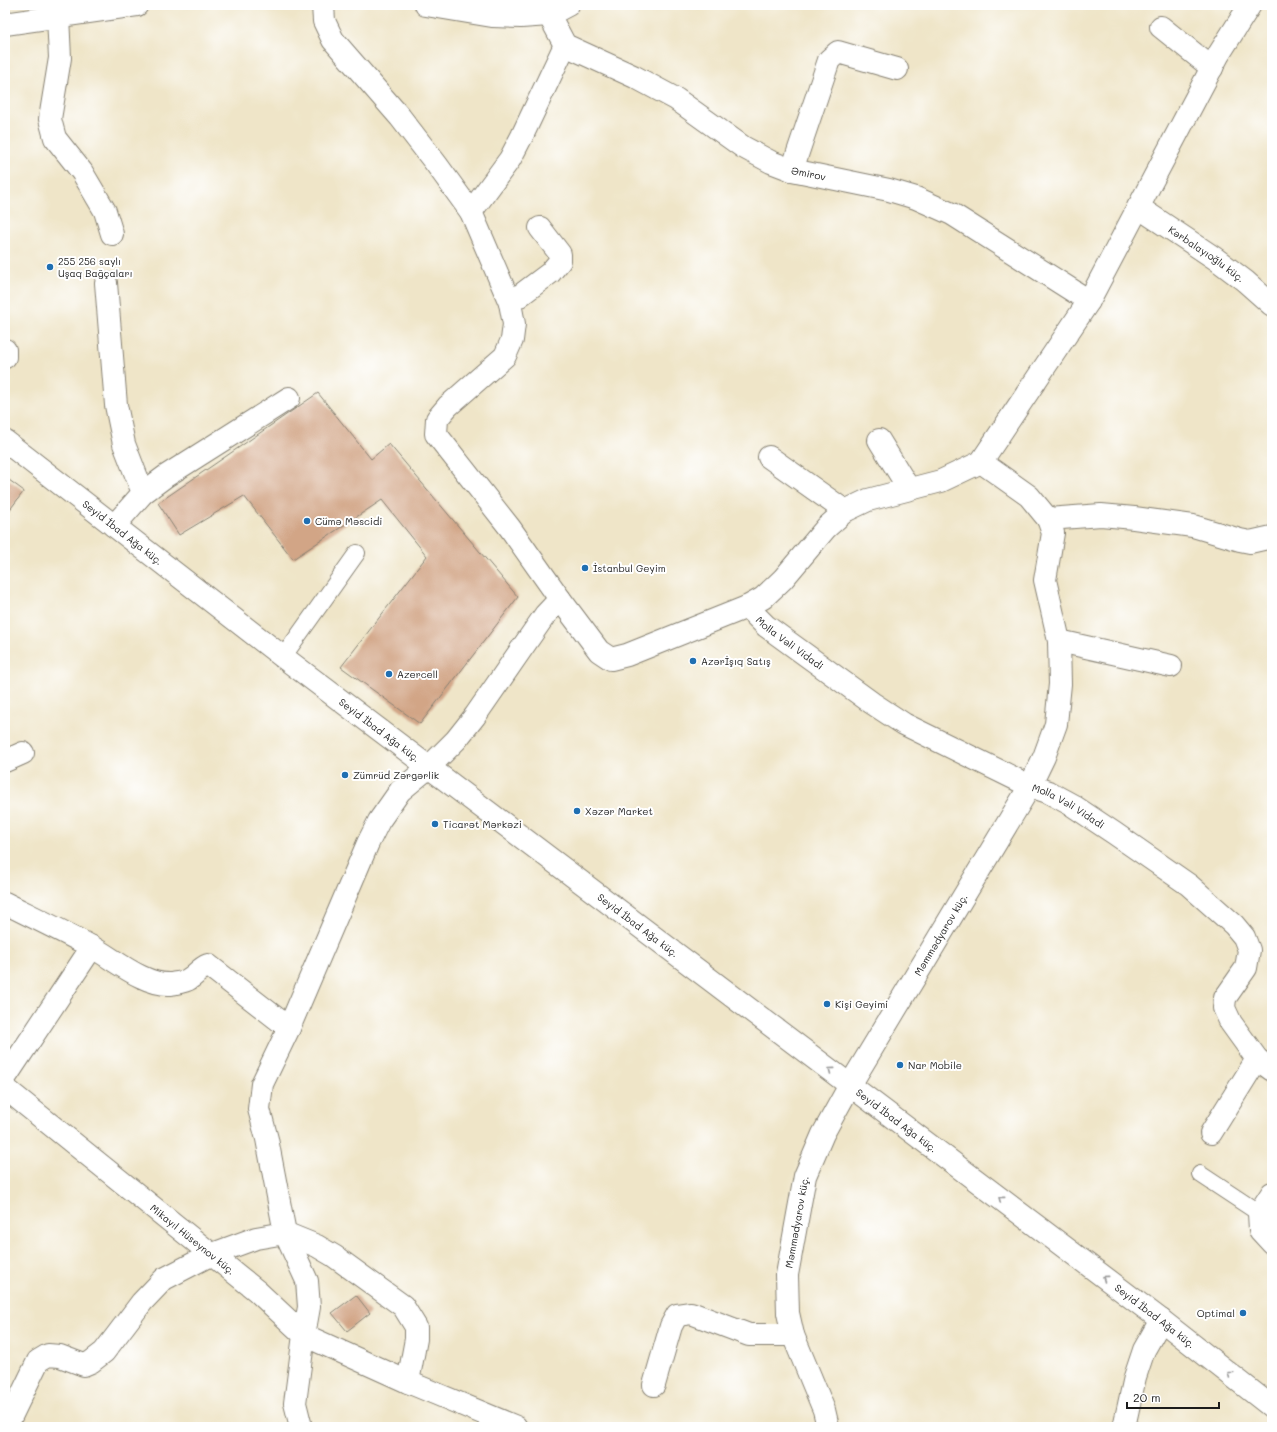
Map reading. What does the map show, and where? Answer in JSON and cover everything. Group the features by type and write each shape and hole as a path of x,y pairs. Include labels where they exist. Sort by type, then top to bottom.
{"street":[{"path":"5,24 99,8 137,5"},
{"path":"323,5 324,21 333,40 428,153 471,212 510,303 514,324 512,340 505,356 448,406 438,419 436,434 510,528 599,651 611,659 627,655 747,607 763,598 784,578 826,528 845,511 868,500 942,481 981,462 1089,301 1212,68 1250,5"},
{"path":"426,5 492,16 522,17 558,10 565,45 510,159 471,212"},
{"path":"58,16 60,58 50,119 54,138 82,172 105,211 112,234"},
{"path":"1161,27 1212,68"},
{"name":"Əmirov","path":"565,45 635,77 676,99 743,147 771,162 792,170 889,190 916,198 952,214 1089,301"},
{"path":"792,170 829,60 838,52 896,69"},
{"name":"Kərbalayıoğlu küç.","path":"1138,207 1216,258 1272,305"},
{"path":"510,303 550,273 560,261 560,254 540,228"},
{"path":"106,283 116,405 124,444 144,493"},
{"path":"5,350 5,357"},
{"path":"114,526 144,493 166,476 289,398"},
{"path":"879,440 909,489"},
{"name":"Seyid İbad Ağa küç.","path":"5,441 284,657 1161,1320 1272,1406"},
{"path":"769,457 845,511"},
{"name":"Məmmədyarov küç.","path":"828,1427 824,1410 793,1335 788,1313 787,1276 805,1176 823,1134 850,1085 1030,786 1044,757 1056,724 1060,684 1059,641 1045,580 1053,533 1048,519 1028,496 981,462"},
{"path":"1048,519 1101,515 1193,526 1250,542 1272,537"},
{"path":"301,1427 295,1403 309,1307 307,1281 285,1233 267,1140 259,1109 262,1084 289,1028 376,827 400,791 429,767 456,740 475,716 545,615 560,599"},
{"name":"Molla Vəli Vidadi","path":"747,607 766,626 872,703 904,724 1030,786 1048,792 1072,805 1189,885 1234,925 1244,937 1250,950 1246,968 1225,998 1224,1008 1231,1023 1264,1064"},
{"path":"1059,641 1171,666"},
{"path":"5,903 92,947 136,974 157,983 171,984 188,980 208,965 289,1028"},
{"path":"5,1078 92,947"},
{"path":"1211,1133 1264,1064"},
{"name":"Mikayıl Hüseynov küç.","path":"5,1088 210,1255 257,1291 304,1335 408,1382 516,1427"},
{"path":"1272,1194 1258,1213 1260,1230 1272,1243"},
{"path":"6,1427 38,1361 48,1355 60,1356 84,1364 91,1362 104,1352 142,1302 164,1280 210,1255 256,1238 285,1233 317,1246 334,1256 403,1306 416,1327 416,1339 408,1382"},
{"path":"654,1385 671,1326 677,1314 690,1313 749,1335 793,1335"},
{"path":"1124,1427 1135,1377 1144,1350 1161,1320"}],"lane":[{"path":"284,657 357,553"},
{"path":"1200,1174 1258,1213"}],"building":[{"path":"318,393 371,459 389,444 518,597 420,724 341,667 427,556 382,500 293,559 244,496 179,535 158,503"},
{"path":"5,477 24,491 5,516"},
{"path":"356,1295 370,1313 347,1331 332,1313"}],"place":[{"name":"255 256 saylı Uşaq Bağçaları","path":"50,267"},
{"name":"Cümə Məscidi","path":"307,521"},
{"name":"İstanbul Geyim","path":"585,568"},
{"name":"Azərİşıq Satış","path":"693,661"},
{"name":"Azercell","path":"389,674"},
{"name":"Zümrüd Zərgərlik","path":"345,775"},
{"name":"Xəzər Market","path":"577,811"},
{"name":"Ticarət Mərkəzi","path":"435,824"},
{"name":"Kişi Geyimi","path":"827,1004"},
{"name":"Nar Mobile","path":"900,1065"},
{"name":"Optimal","path":"1243,1313"}]}
